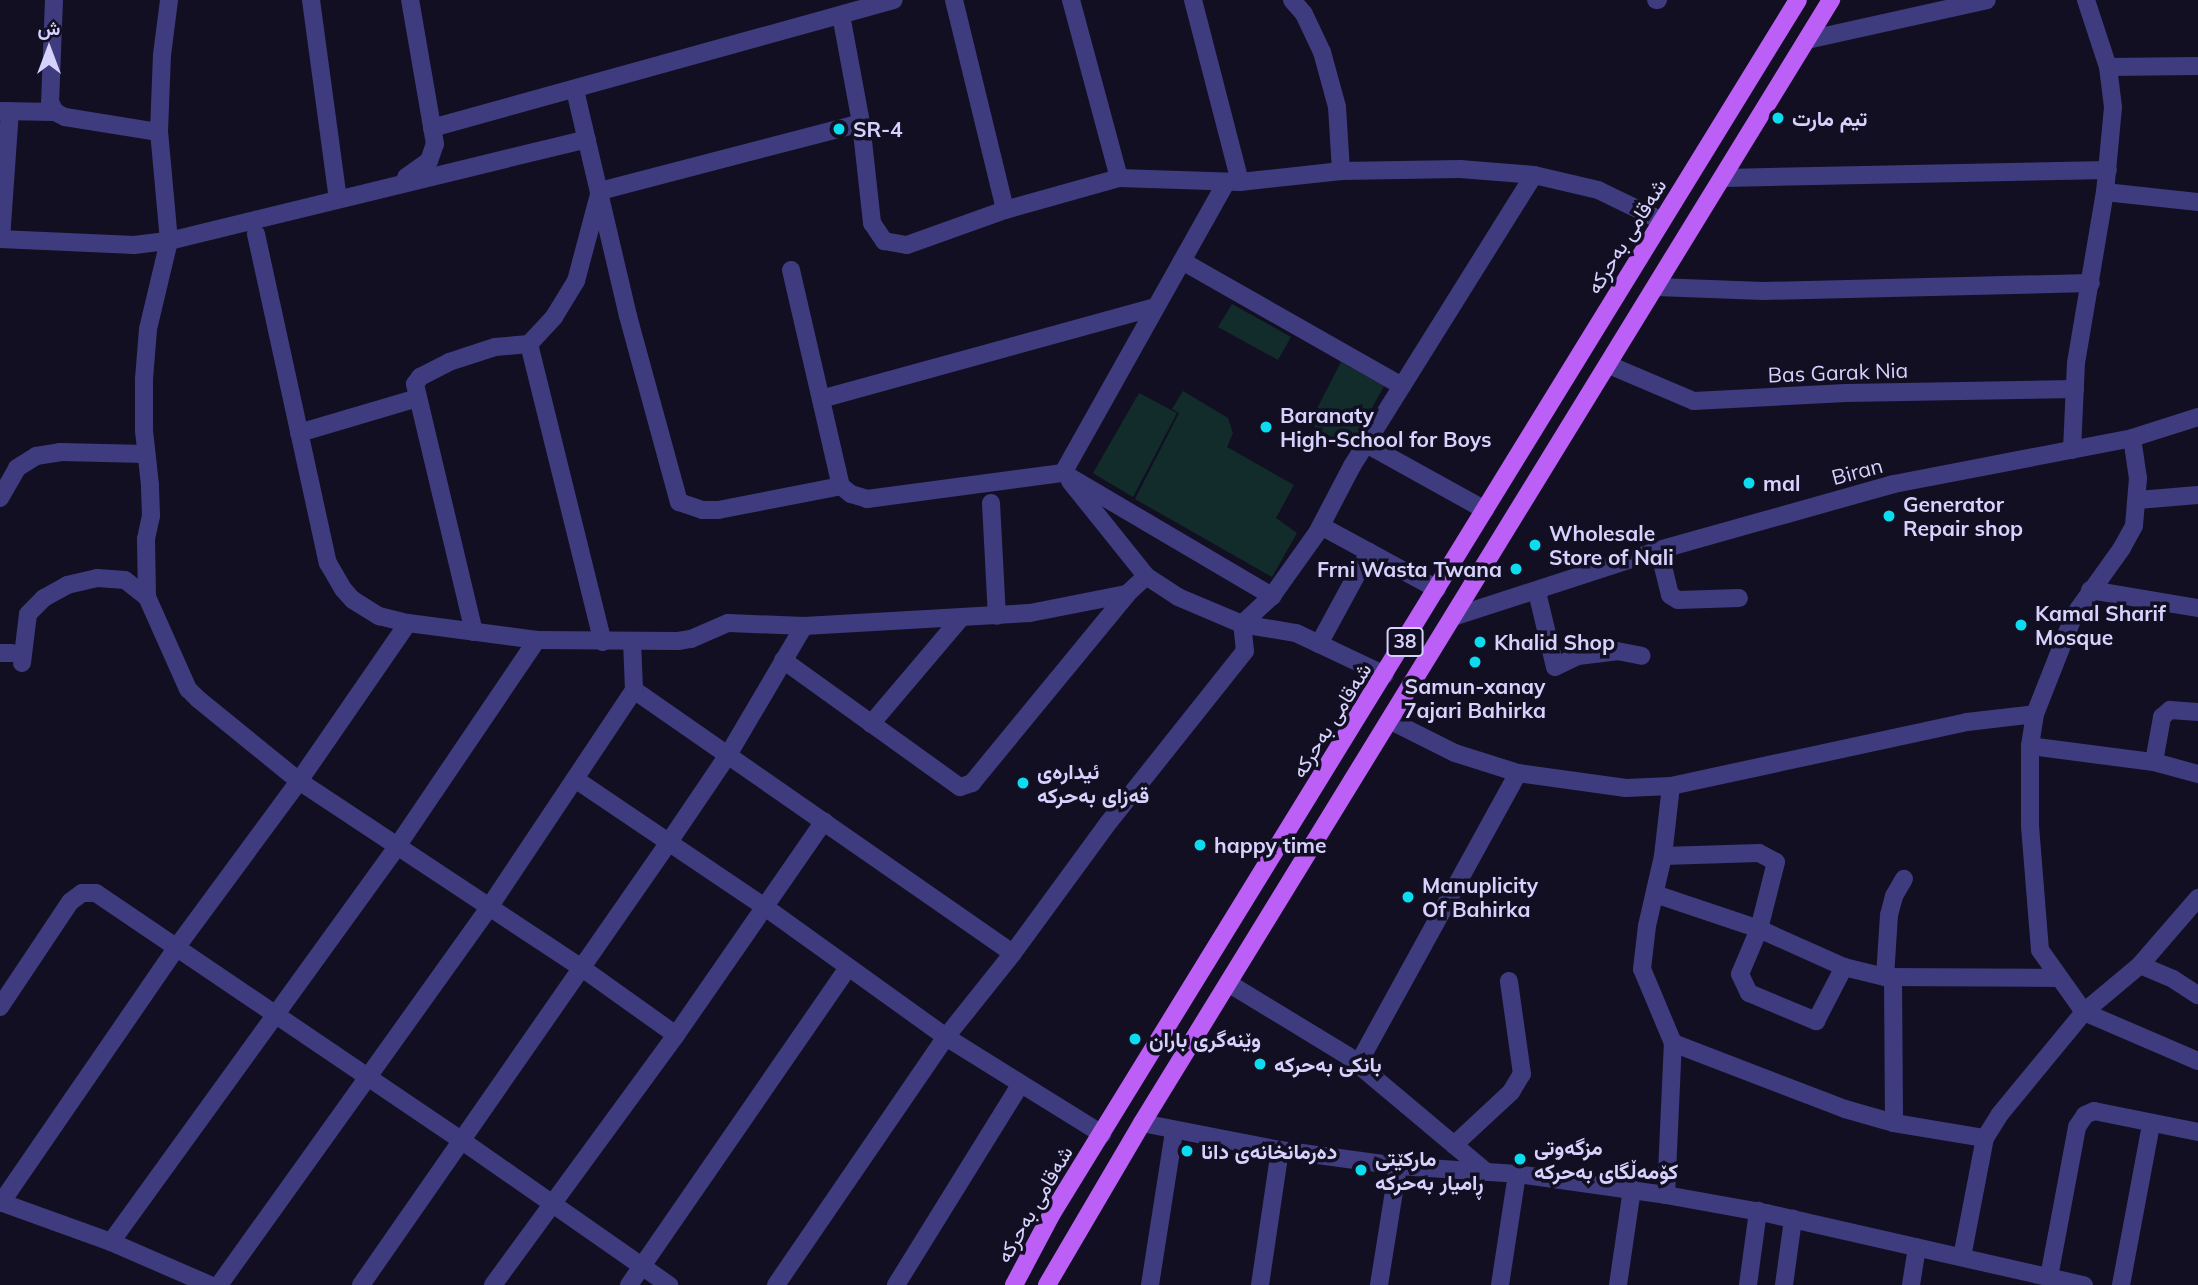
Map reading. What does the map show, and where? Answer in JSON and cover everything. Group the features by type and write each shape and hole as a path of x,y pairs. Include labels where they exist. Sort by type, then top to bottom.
{"main road":[{"name":"شەقامی بەحرکە","path":"1014,1285 1051,1215 1385,676 1798,0"},
{"name":"38","path":"1048,1282 1142,1123 1391,721 1483,564 1609,365 1831,0"},
{"path":"1459,551 1470,546 1475,549 1483,564"},
{"path":"1051,1215 1079,1231"},
{"path":"1023,1266 1048,1282"}],"street":[{"path":"54,0 50,102 55,112"},
{"path":"171,0 162,55 159,132 169,241 148,329 144,379 150,506 146,539 146,597 188,689 299,781 490,906 677,1035"},
{"path":"311,0 338,199"},
{"path":"391,186 429,161 434,150 410,0"},
{"path":"432,128 894,0"},
{"path":"954,0 1005,210"},
{"path":"1071,0 1119,178"},
{"path":"1063,473 1182,261 1233,182 1193,0"},
{"path":"1292,0 1304,14 1322,52 1337,107 1341,172"},
{"path":"1807,40 1987,0"},
{"path":"2072,450 2076,363 2105,192 2113,107 2108,67 2086,0"},
{"path":"841,15 861,123 872,223 884,241 907,245 1005,210 1119,178 1233,182 1341,172 1461,169 1534,175 1598,190 1662,221"},
{"path":"2108,67 2198,66"},
{"path":"575,90 628,316 679,502 702,510 718,510 841,486"},
{"path":"159,132 65,117 55,112 5,111 1,239 134,245 169,241 587,139"},
{"path":"600,191 861,123"},
{"path":"1724,178 2108,170"},
{"path":"1241,624 1272,596 1321,526 1366,444 1534,175"},
{"path":"474,632 415,384 428,371 495,346 529,344 554,317 576,281 600,191"},
{"path":"2105,192 2198,202"},
{"path":"256,234 328,563 334,577 353,600 379,616 408,623 537,640 685,640 728,623 804,626 997,616 1063,609 1127,594"},
{"path":"1182,261 1402,386"},
{"path":"791,270 841,486 851,494 867,499 1063,473 1272,596"},
{"path":"1657,287 1763,291 2091,283"},
{"path":"821,399 1156,307"},
{"path":"529,344 603,642"},
{"name":"Bas Garak Nia","path":"1609,365 1694,401 1846,393 2075,389"},
{"path":"299,433 418,398"},
{"name":"Biran","path":"1453,617 1537,592 1659,550 1894,484 2132,438 2198,417"},
{"path":"2132,438 2137,500 2133,526 2122,548 2074,615 2035,714 2030,746 2030,825 2040,950 2084,1012 2198,1061"},
{"path":"1366,444 1485,510"},
{"path":"0,498 17,468 36,456 60,452 146,454"},
{"path":"1063,473 1146,576 1178,597 1241,624 1296,633 1385,676"},
{"path":"2137,500 2198,495"},
{"path":"991,503 997,616"},
{"path":"1321,526 1437,589"},
{"path":"1659,550 1670,595 1678,600 1739,598"},
{"path":"1319,643 1369,551"},
{"path":"783,660 945,780 960,787 972,783 1127,594 1146,576"},
{"path":"11,656 28,614 44,598 67,585 97,578 125,580 146,597"},
{"path":"2090,590 2198,608"},
{"path":"1537,592 1555,667 1578,656 1617,651 1642,656"},
{"path":"872,724 961,618"},
{"path":"210,1285 111,1242 1,1202 176,948 299,781 408,623"},
{"path":"776,1285 946,1037 1013,953 1109,822 1245,651 1241,624"},
{"path":"361,1285 669,842 727,755 804,626"},
{"path":"111,1242 398,845 537,640"},
{"path":"219,1285 490,906 634,690 632,641"},
{"path":"634,690 1013,953"},
{"path":"2154,762 2162,717 2170,710 2198,712"},
{"path":"1391,721 1455,753 1518,773 1599,786 1671,786 1967,722 2035,714"},
{"path":"2030,746 2154,762 2198,774"},
{"path":"1357,1064 1518,773"},
{"path":"575,779 765,907 946,1037 1102,1134"},
{"path":"1665,1195 1673,1043 1642,969 1647,926 1663,856 1671,786"},
{"path":"493,1285 677,1035 824,821"},
{"path":"1663,856 1759,853 1776,862 1759,929 1740,974 1742,984 1749,993 1807,1020 1816,1021 1821,1016 1843,967"},
{"path":"1894,1123 1889,915 1894,896 1904,879"},
{"path":"0,1007 71,902 82,893 96,893 366,1078 461,1139 669,1285"},
{"path":"1655,894 1759,929 1843,967 1889,977 2059,978"},
{"path":"1962,1257 1985,1138 2000,1114 2084,1012 2140,965 2198,898"},
{"path":"2140,965 2173,979 2198,995"},
{"path":"629,1285 848,968"},
{"path":"1454,1145 1511,1092 1522,1074 1509,981"},
{"path":"1228,983 1357,1064 1486,1172"},
{"path":"1673,1043 1784,1087 1894,1123 1985,1138"},
{"path":"896,1285 1020,1085"},
{"path":"2038,1278 2077,1127 2085,1115 2094,1111 2198,1132"},
{"path":"1142,1123 1280,1150 1398,1166 1517,1174 1632,1189 1758,1211 1962,1257 2038,1278 2084,1285"},
{"path":"2121,1285 2151,1124"},
{"path":"1150,1285 1174,1131"},
{"path":"1260,1285 1280,1150"},
{"path":"1379,1285 1398,1166"},
{"path":"1500,1285 1517,1174"},
{"path":"1618,1285 1632,1189"},
{"path":"1748,1285 1758,1211"},
{"path":"1784,1285 1793,1219"},
{"path":"1911,1285 1917,1247"}],"green space":[{"path":"1232,304 1291,337 1278,360 1218,327"},
{"path":"1341,362 1384,386 1350,448 1309,424"},
{"path":"1183,391 1228,418 1233,433 1227,447 1294,485 1276,518 1297,533 1272,577 1135,499 1179,413 1172,409"},
{"path":"1139,393 1177,413 1133,497 1093,473"}],"place":[{"name":"تيم مارت","path":"1778,118"},
{"name":"SR-4","path":"839,129"},
{"name":"Baranaty High-School for Boys","path":"1266,427"},
{"name":"mal","path":"1749,483"},
{"name":"Generator Repair shop","path":"1889,516"},
{"name":"Wholesale Store of Nali","path":"1535,545"},
{"name":"Frni Wasta Twana","path":"1516,569"},
{"name":"Kamal Sharif Mosque","path":"2021,625"},
{"name":"Khalid Shop","path":"1480,642"},
{"name":"Samun-xanay 7ajari Bahirka","path":"1475,662"},
{"name":"ئیدارەی قەزای بەحرکە","path":"1023,783"},
{"name":"happy time","path":"1200,845"},
{"name":"Manuplicity Of Bahirka","path":"1408,897"},
{"name":"وێنەگری باران","path":"1135,1039"},
{"name":"بانکی بەحرکە","path":"1260,1064"},
{"name":"دەرمانخانەی دانا","path":"1187,1151"},
{"name":"مزگەوتی کۆمەڵگای بەحرکە","path":"1520,1159"},
{"name":"مارکێتی ڕامیار بەحرکە","path":"1361,1170"}]}
